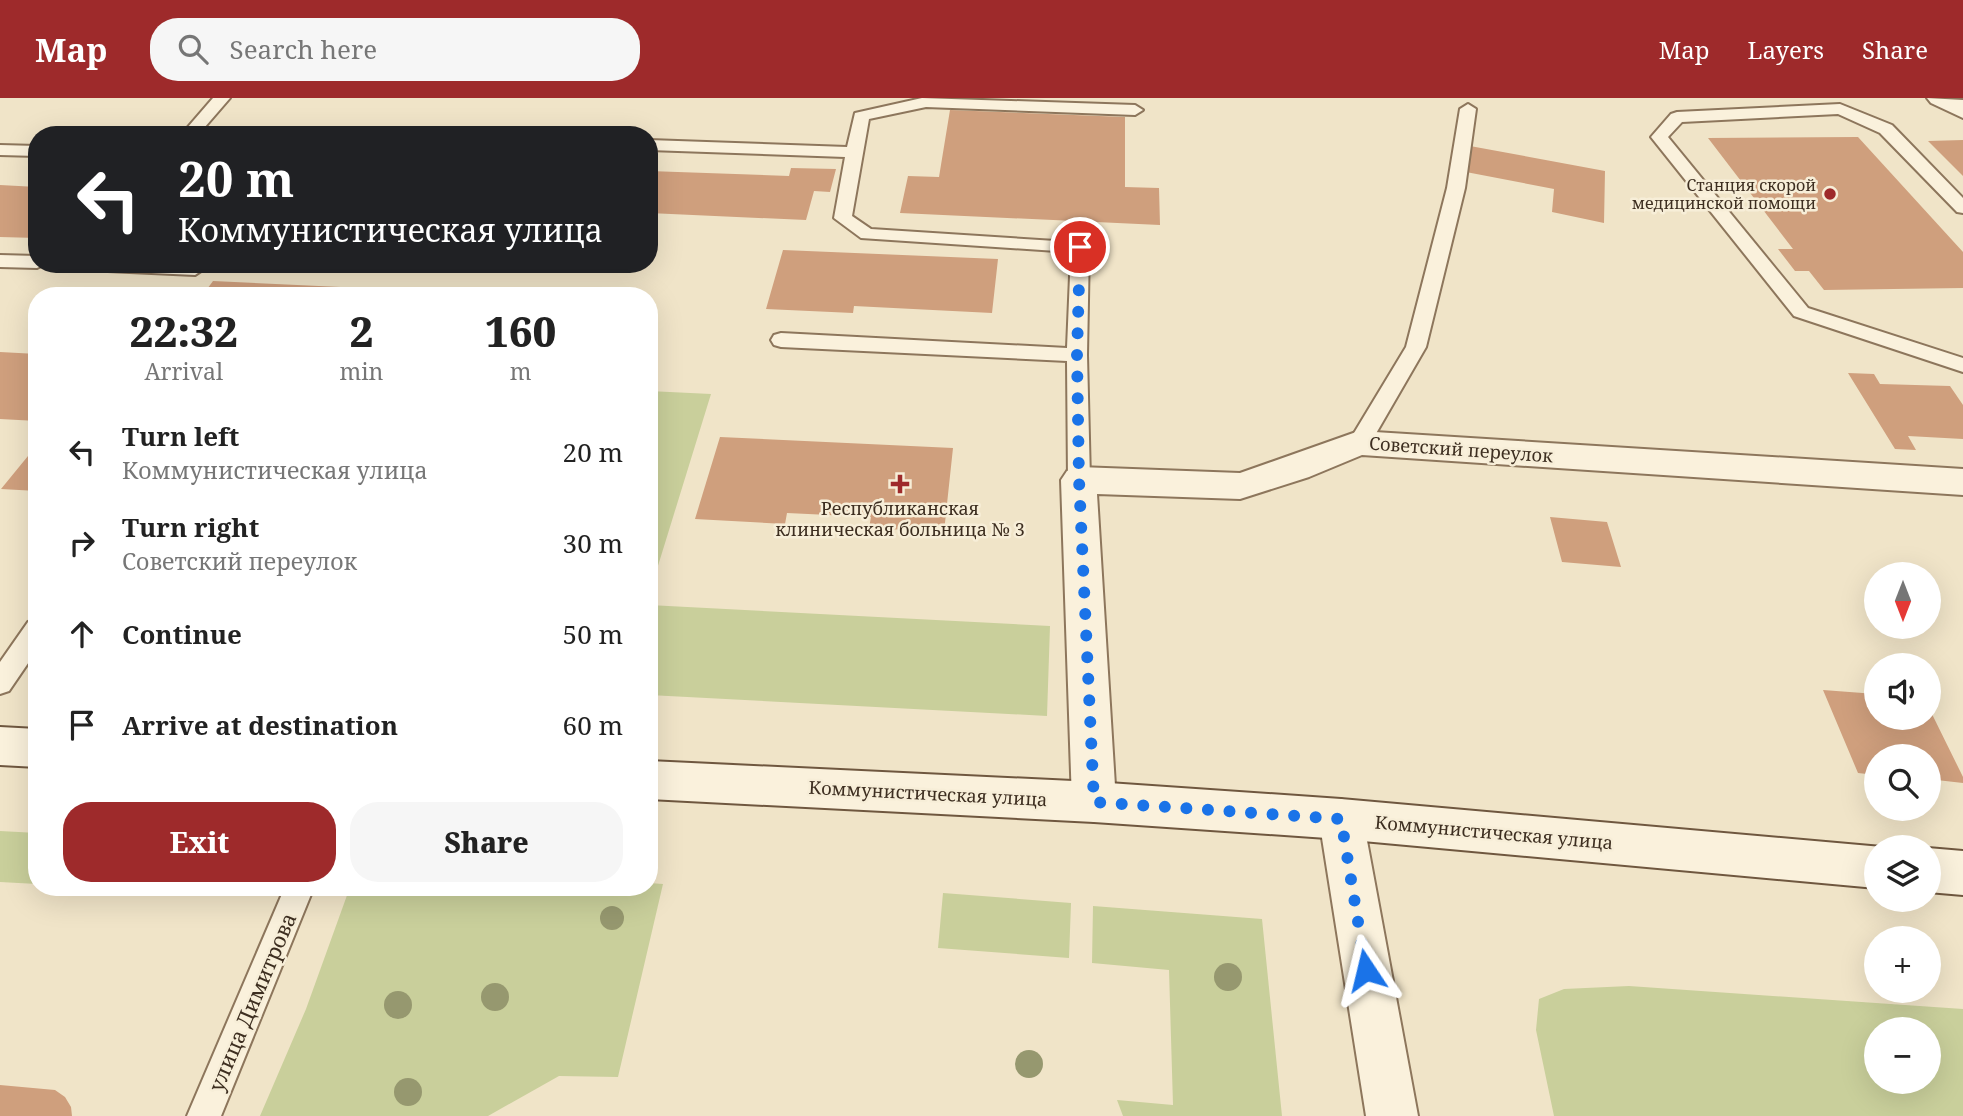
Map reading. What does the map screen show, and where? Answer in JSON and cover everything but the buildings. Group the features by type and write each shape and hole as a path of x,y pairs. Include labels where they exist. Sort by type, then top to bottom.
{"street":[{"path":"1940,98 1963,110"},
{"name":"Советский переулок","path":"1079,480 1240,486 1297,468 1359,443 1963,482"},
{"path":"1079,480 1094,802"},
{"path":"0,746 28,748"},
{"name":"Коммунистическая улица","path":"658,780 1094,802 1341,819 1864,865"},
{"path":"1341,819 1392,1116"},
{"path":"1941,871 1963,873"}],"lane":[{"path":"197,126 222,98"},
{"path":"1079,480 1077,355 1080,247 867,234 843,218 861,116 926,102 1135,110"},
{"path":"1359,443 1416,347 1456,188 1468,109"},
{"path":"1963,208 1886,129 1840,109 1676,117 1659,137 1801,312 1963,365"},
{"path":"658,145 854,152"},
{"path":"0,150 28,151"},
{"path":"0,261 28,262"},
{"path":"781,340 1077,355"},
{"path":"0,683 28,642"},
{"name":"улица Димитрова","path":"204,1116 296,896"}],"green space":[{"path":"658,391 711,394 658,566"},
{"path":"658,605 1050,626 1047,716 658,695"},
{"path":"0,831 28,833 28,884 0,882"},
{"path":"658,884 663,884 618,1077 559,1076 488,1116 260,1116 306,1009 347,896 658,896"},
{"path":"943,893 1071,903 1069,958 938,948"},
{"path":"1093,906 1262,919 1282,1116 1123,1116 1117,1100 1173,1105 1169,970 1092,963"},
{"path":"1629,986 1963,1009 1963,1116 1554,1116 1536,1030 1539,999 1564,989"}],"place":[{"name":"Станция скорой медицинской помощи","path":"1830,194"},
{"name":"Республиканская клиническая больница № 3","path":"900,484"}],"route":[{"path":"1080,247 1077,301 1079,480 1094,802 1341,819 1366,970"}]}
